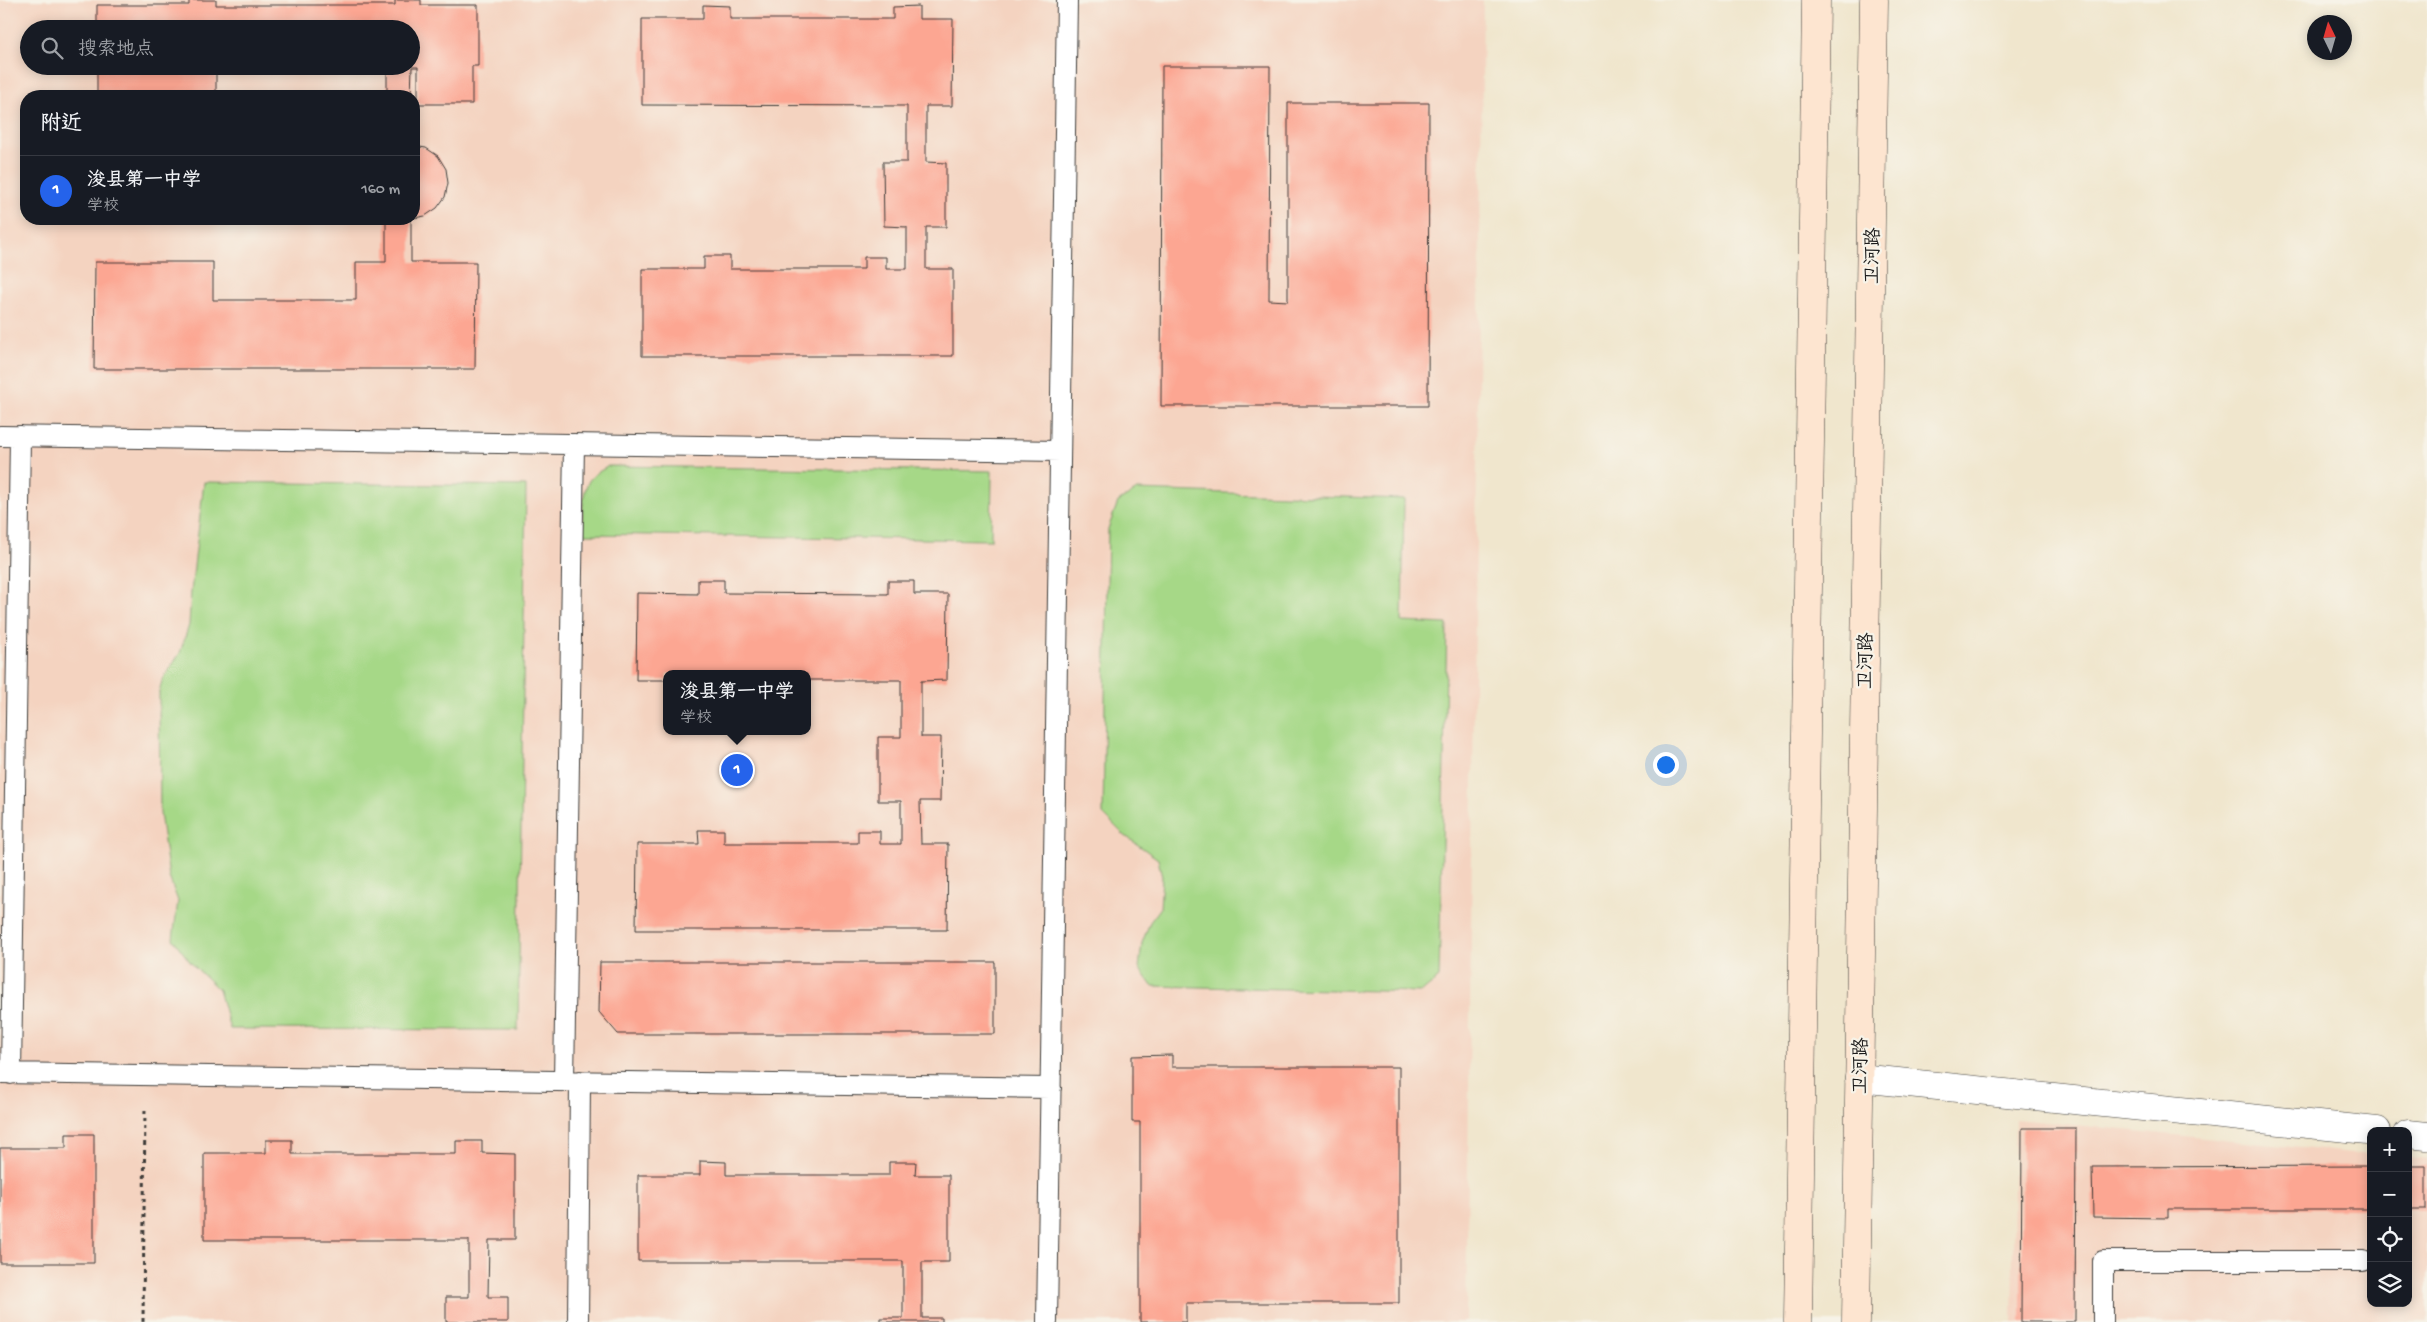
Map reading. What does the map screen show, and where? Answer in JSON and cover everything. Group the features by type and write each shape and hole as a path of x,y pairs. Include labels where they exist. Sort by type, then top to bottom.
{"street":[{"path":"1798,1322 1816,0"},
{"name":"卫河路","path":"1856,1322 1874,0"},
{"path":"1859,1078 2367,1130"},
{"path":"2412,1134 2427,1136"}],"lane":[{"path":"1047,1322 1067,0"},
{"path":"0,436 1060,451"},
{"path":"20,436 5,1074 1051,1088"},
{"path":"574,444 572,1081 578,1322"},
{"path":"2103,1322 2103,1261 2363,1261"}],"path":[{"path":"144,1322 145,1075"}],"shaded area":[{"path":"0,0 1483,0 1466,1322 0,1322"},
{"path":"2015,1119 2367,1155 2367,1307 2412,1307 2412,1158 2427,1160 2427,1322 2012,1322"}],"green space":[{"path":"608,466 992,471 991,540 583,534 583,505 587,484 593,476"},
{"path":"204,482 526,486 518,1030 230,1029 219,990 191,963 173,939 178,901 169,877 160,813 159,692 162,681 180,653 189,625"},
{"path":"1137,490 1404,499 1402,622 1447,624 1439,978 1422,992 1152,986 1139,968 1142,943 1150,922 1160,909 1162,877 1158,859 1124,835 1103,814 1108,529 1118,502"}],"building":[{"path":"189,0 216,0 216,5 395,5 395,0 421,0 421,5 478,5 478,66 472,66 472,104 420,104 418,75 420,75 420,20 97,20 97,5 189,5"},
{"path":"703,5 730,6 730,19 893,19 893,7 919,6 919,19 953,19 952,106 926,106 926,162 946,163 946,227 926,227 926,269 953,269 953,356 642,356 642,269 704,269 704,256 730,256 730,269 864,269 864,257 886,257 886,269 907,269 907,227 884,226 883,162 907,162 907,106 642,105 642,19 703,19"},
{"path":"1162,66 1270,66 1269,300 1288,301 1288,103 1429,103 1428,406 1161,406"},
{"path":"97,75 216,75 216,90 97,90"},
{"path":"387,75 412,75 411,90 387,90"},
{"path":"420,147 426,148 438,156 446,169 448,183 445,197 437,208 425,216 420,217"},
{"path":"386,225 411,225 411,262 476,262 475,369 94,369 95,262 213,262 213,300 356,300 356,262 386,262"},
{"path":"698,580 724,580 724,593 888,594 888,581 914,581 914,594 948,594 947,680 921,681 921,737 941,737 940,801 920,801 921,844 948,844 947,930 636,930 637,844 699,844 698,830 724,830 724,843 858,843 858,831 880,831 880,844 901,844 901,801 878,801 878,737 901,737 901,680 811,680 811,670 663,670 663,680 636,680 637,593 698,594"},
{"path":"600,962 995,962 995,1034 618,1034 599,1012"},
{"path":"1172,1055 1172,1067 1399,1067 1399,1303 1186,1303 1186,1322 1140,1322 1140,1122 1132,1122 1132,1056"},
{"path":"2022,1128 2076,1128 2075,1322 2021,1322"},
{"path":"66,1134 94,1134 94,1263 0,1263 0,1148 66,1148"},
{"path":"266,1140 292,1140 292,1154 456,1154 456,1141 482,1141 482,1153 515,1154 515,1240 489,1240 488,1297 508,1297 508,1322 446,1322 446,1297 469,1297 469,1240 204,1240 204,1153 266,1153"},
{"path":"700,1161 726,1162 726,1175 889,1175 889,1162 916,1162 915,1175 949,1175 949,1262 922,1262 922,1318 942,1318 942,1322 880,1322 880,1318 903,1318 903,1261 638,1261 638,1175 700,1175"},
{"path":"2367,1166 2367,1209 2168,1209 2168,1218 2093,1217 2092,1167"},
{"path":"2412,1166 2426,1166 2426,1209 2412,1209"}],"place":[{"name":"浚县第一中学","path":"737,770"}]}
